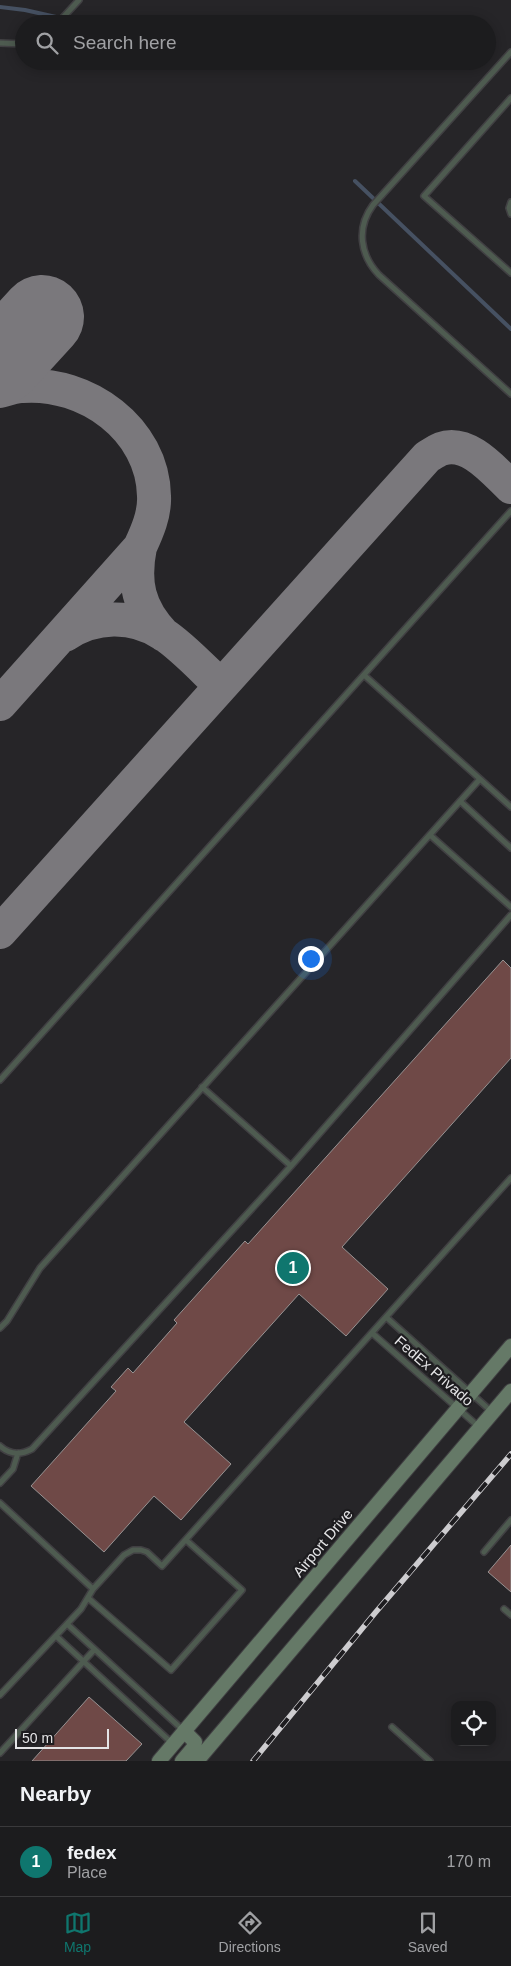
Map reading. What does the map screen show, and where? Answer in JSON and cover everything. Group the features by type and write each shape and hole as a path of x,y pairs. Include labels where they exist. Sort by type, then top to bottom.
{"main road":[{"name":"Airport Drive","path":"159,1761 511,1346"},
{"path":"197,1761 511,1391"},
{"path":"182,1761 193,1748 195,1742 184,1731"}],"lane":[{"path":"65,15 79,0"},
{"path":"0,43 15,44"},
{"path":"496,69 511,52"},
{"path":"495,70 369,211 362,231 362,240 366,258 372,268 511,394"},
{"path":"511,98 424,196 511,273"},
{"path":"511,202 509,208 511,214"},
{"path":"0,1080 511,511"},
{"path":"364,675 511,807"},
{"path":"0,1328 7,1321 40,1268 480,779"},
{"path":"460,802 511,848"},
{"path":"430,835 511,907"},
{"path":"0,1446 10,1453 25,1452 32,1448 291,1166 511,915"},
{"path":"202,1087 291,1166"},
{"path":"0,1695 81,1609 93,1589 124,1555 133,1550 147,1552 162,1566 511,1178"},
{"name":"FedEx Privado","path":"386,1317 493,1413"},
{"name":"FedEx Privado","path":"372,1333 480,1428"},
{"path":"0,1484 13,1469 18,1453"},
{"path":"0,1503 93,1589"},
{"path":"484,1552 511,1520"},
{"path":"88,1598 171,1670 242,1590 186,1540"},
{"path":"504,1609 511,1615"},
{"path":"67,1624 184,1731"},
{"path":"56,1636 173,1744"},
{"path":"0,1753 94,1650"},
{"path":"392,1727 430,1761"}],"building":[{"path":"503,960 511,968 511,1058 342,1247 388,1289 346,1336 299,1294 184,1422 231,1464 181,1520 154,1496 104,1552 31,1486 116,1391 111,1387 128,1368 133,1373 177,1323 174,1320 245,1241 248,1244"},
{"path":"511,1545 511,1592 488,1572"},
{"path":"89,1697 142,1744 126,1761 32,1761"}],"waterway":[{"path":"0,7 47,15"},
{"path":"355,181 511,329"}],"taxiway":[{"path":"0,391 19,386 46,387 69,392 92,401 112,414 129,430 142,450 151,472 154,496 152,516 140,547 0,704"},
{"path":"0,932 427,457 441,449 461,448 480,458 511,487"},
{"path":"140,547 137,572 140,594 148,615 164,635"},
{"path":"65,635 76,628 101,621 126,620 139,623 151,627 170,639 221,686"}],"runway":[{"path":"0,363 42,317"}],"railway":[{"path":"253,1761 375,1613 511,1454"}],"place":[{"name":"fedex","path":"293,1268"}]}
